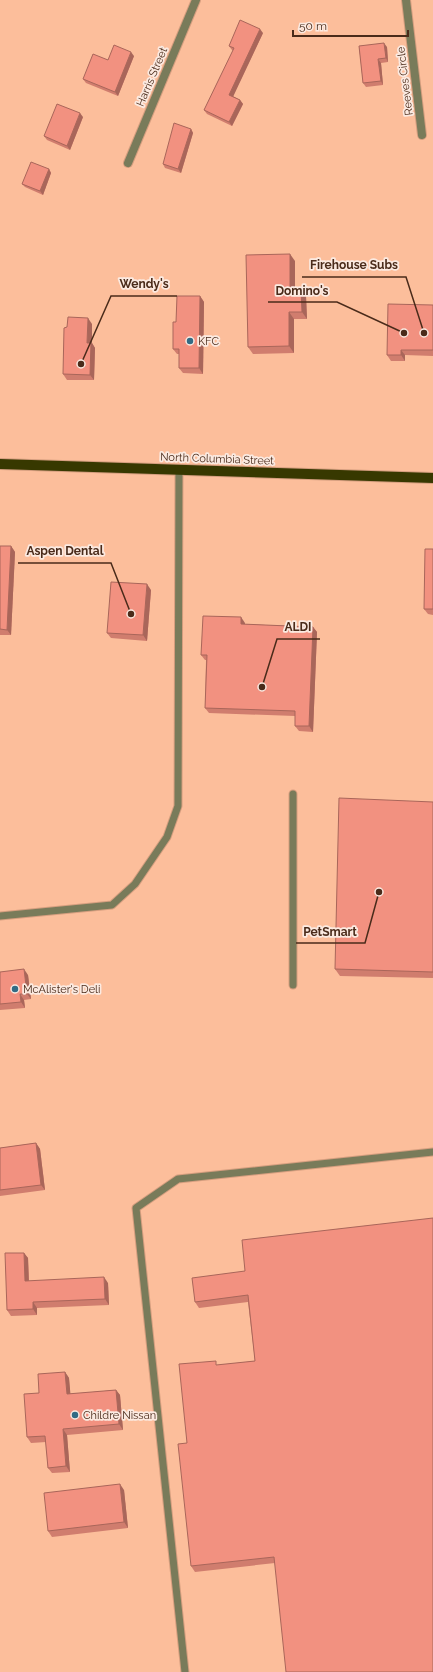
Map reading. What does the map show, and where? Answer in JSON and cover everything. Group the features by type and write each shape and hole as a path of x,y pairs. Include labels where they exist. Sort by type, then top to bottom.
{"main road":[{"name":"North Columbia Street","path":"0,464 433,478"}],"street":[{"name":"Harris Street","path":"128,163 196,0"},
{"name":"Reeves Circle","path":"406,0 422,135"}],"lane":[{"path":"0,916 112,905 135,884 167,837 178,806 179,470"},
{"path":"293,794 293,985"},
{"path":"185,1672 136,1208 178,1179 433,1152"}],"building":[{"path":"240,20 260,29 229,95 240,100 229,122 204,110 234,48 229,46"},
{"path":"384,43 386,58 378,59 381,81 363,83 359,46"},
{"path":"114,45 131,52 115,92 83,79 93,54 108,60"},
{"path":"57,104 80,113 67,146 44,136"},
{"path":"174,123 191,129 178,169 163,164"},
{"path":"31,162 49,169 40,191 22,184"},
{"path":"290,254 290,289 301,289 302,312 289,312 289,346 248,347 246,255"},
{"name":"KFC","path":"177,296 200,296 199,368 179,368 179,349 173,349 173,322 176,322"},
{"path":"388,304 433,305 433,350 401,350 401,355 387,355"},
{"path":"68,317 88,318 87,343 91,343 90,375 63,374 64,328 67,327"},
{"path":"0,546 11,546 7,630 0,629"},
{"path":"425,549 433,549 433,609 424,609"},
{"path":"111,582 147,584 143,635 107,633"},
{"path":"203,616 241,617 241,624 313,627 309,726 295,726 295,711 205,708 207,655 201,655"},
{"path":"339,798 433,802 433,972 335,969"},
{"name":"McAlister's Deli","path":"24,969 27,994 20,994 21,1002 0,1004 0,972"},
{"path":"36,1143 41,1185 0,1190 0,1148"},
{"path":"433,1218 433,1672 286,1672 274,1557 191,1566 178,1444 187,1443 179,1364 216,1361 216,1365 255,1361 248,1295 195,1302 192,1278 245,1271 242,1240"},
{"path":"5,1253 24,1253 25,1281 104,1277 105,1299 33,1302 33,1309 7,1310"},
{"name":"Childre Nissan","path":"65,1372 67,1394 116,1390 119,1424 63,1429 66,1466 48,1468 45,1436 27,1437 24,1394 39,1393 38,1374"},
{"path":"120,1484 124,1522 48,1531 44,1493"}],"place":[{"name":"Domino's","path":"404,333"},
{"name":"Firehouse Subs","path":"424,333"},
{"name":"KFC","path":"190,341"},
{"name":"Wendy's","path":"81,364"},
{"name":"Aspen Dental","path":"131,614"},
{"name":"ALDI","path":"262,687"},
{"name":"PetSmart","path":"379,892"},
{"name":"McAlister's Deli","path":"15,989"},
{"name":"Childre Nissan","path":"75,1415"}]}
